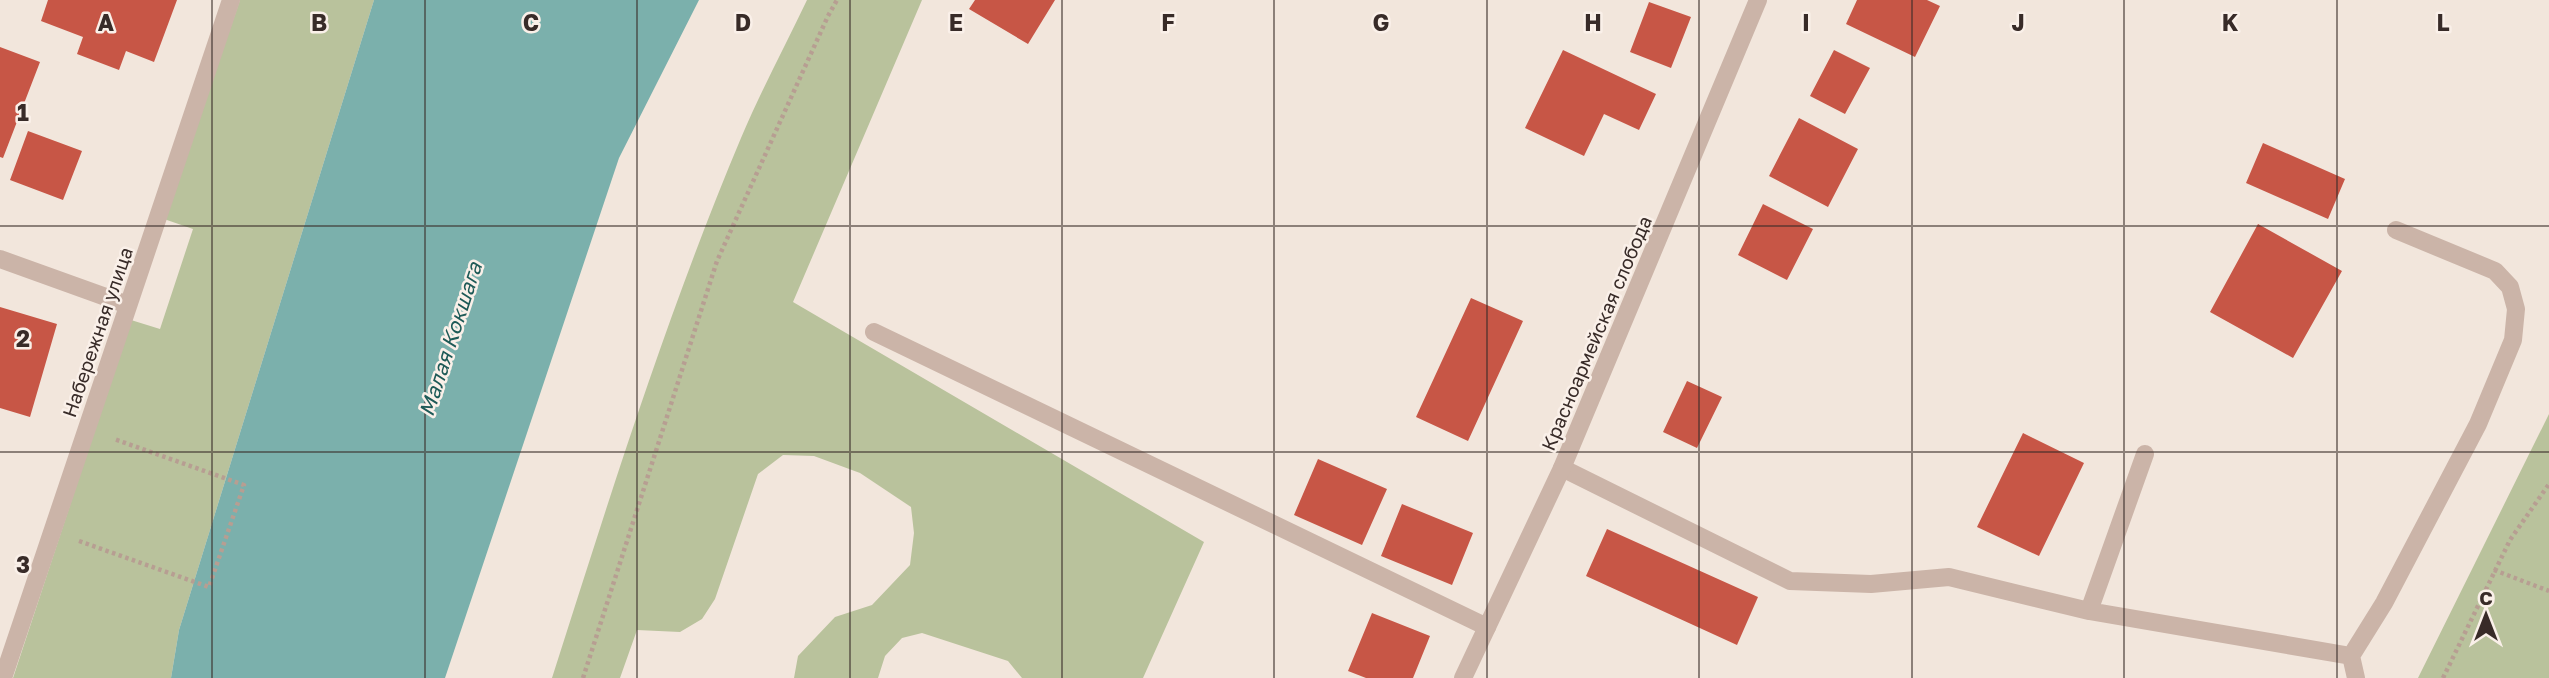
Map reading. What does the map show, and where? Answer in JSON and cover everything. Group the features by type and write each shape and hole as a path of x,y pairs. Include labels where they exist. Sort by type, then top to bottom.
{"street":[{"name":"Набережная улица","path":"3,678 231,0"},
{"name":"Красноармейская слобода","path":"1463,678 1563,468 1754,1"},
{"path":"2356,678 2351,656 2403,568 2478,424 2513,340 2516,309 2510,286 2495,271 2396,230"},
{"path":"0,259 128,305"},
{"path":"874,332 1487,627"},
{"path":"2089,611 2145,454"},
{"path":"1563,468 1790,581 1871,584 1949,577 2089,611 2351,656"}],"path":[{"path":"583,678 717,261 837,0"},
{"path":"52,532 209,587 244,485 87,429"},
{"path":"2443,678 2494,569 2510,540 2549,484"},
{"path":"2494,569 2549,591"}],"green space":[{"path":"240,0 374,0 179,630 171,678 13,678 131,320 160,329 193,229 164,219"},
{"path":"807,0 922,0 793,302 1204,542 1143,678 1022,678 1008,661 922,633 902,638 885,656 878,678 794,678 798,656 835,617 872,605 910,565 914,533 911,507 860,473 814,456 783,455 758,474 715,599 702,619 680,632 637,630 620,678 552,678 688,271 741,138"},
{"path":"2549,414 2549,678 2418,678"}],"water":[{"name":"Малая Кокшага","path":"374,0 699,0 619,158 445,678 171,678 179,630"}],"building":[{"path":"48,0 177,0 154,62 126,51 119,70 77,54 83,37 41,21"},
{"path":"975,0 1055,0 1028,44 969,9"},
{"path":"1857,0 1927,0 1940,6 1915,57 1846,24"},
{"path":"1649,2 1691,17 1671,68 1630,52"},
{"path":"0,47 40,62 3,158 0,157"},
{"path":"1563,50 1656,94 1639,130 1604,114 1584,156 1525,128"},
{"path":"1834,50 1870,68 1845,114 1810,96"},
{"path":"1799,118 1858,149 1828,207 1769,176"},
{"path":"28,131 82,151 63,200 10,180"},
{"path":"2263,143 2345,179 2328,219 2246,183"},
{"path":"1763,204 1813,229 1787,280 1738,255"},
{"path":"2258,224 2342,271 2293,358 2210,312"},
{"path":"1471,298 1523,321 1468,441 1416,417"},
{"path":"0,307 57,324 30,417 0,408"},
{"path":"1687,381 1722,397 1697,448 1663,432"},
{"path":"2023,433 2084,463 2039,556 1977,527"},
{"path":"1318,459 1387,489 1362,545 1294,515"},
{"path":"1402,504 1473,533 1452,585 1381,556"},
{"path":"1607,529 1758,597 1737,645 1586,576"},
{"path":"1372,613 1430,636 1413,678 1366,678 1348,671"}]}
